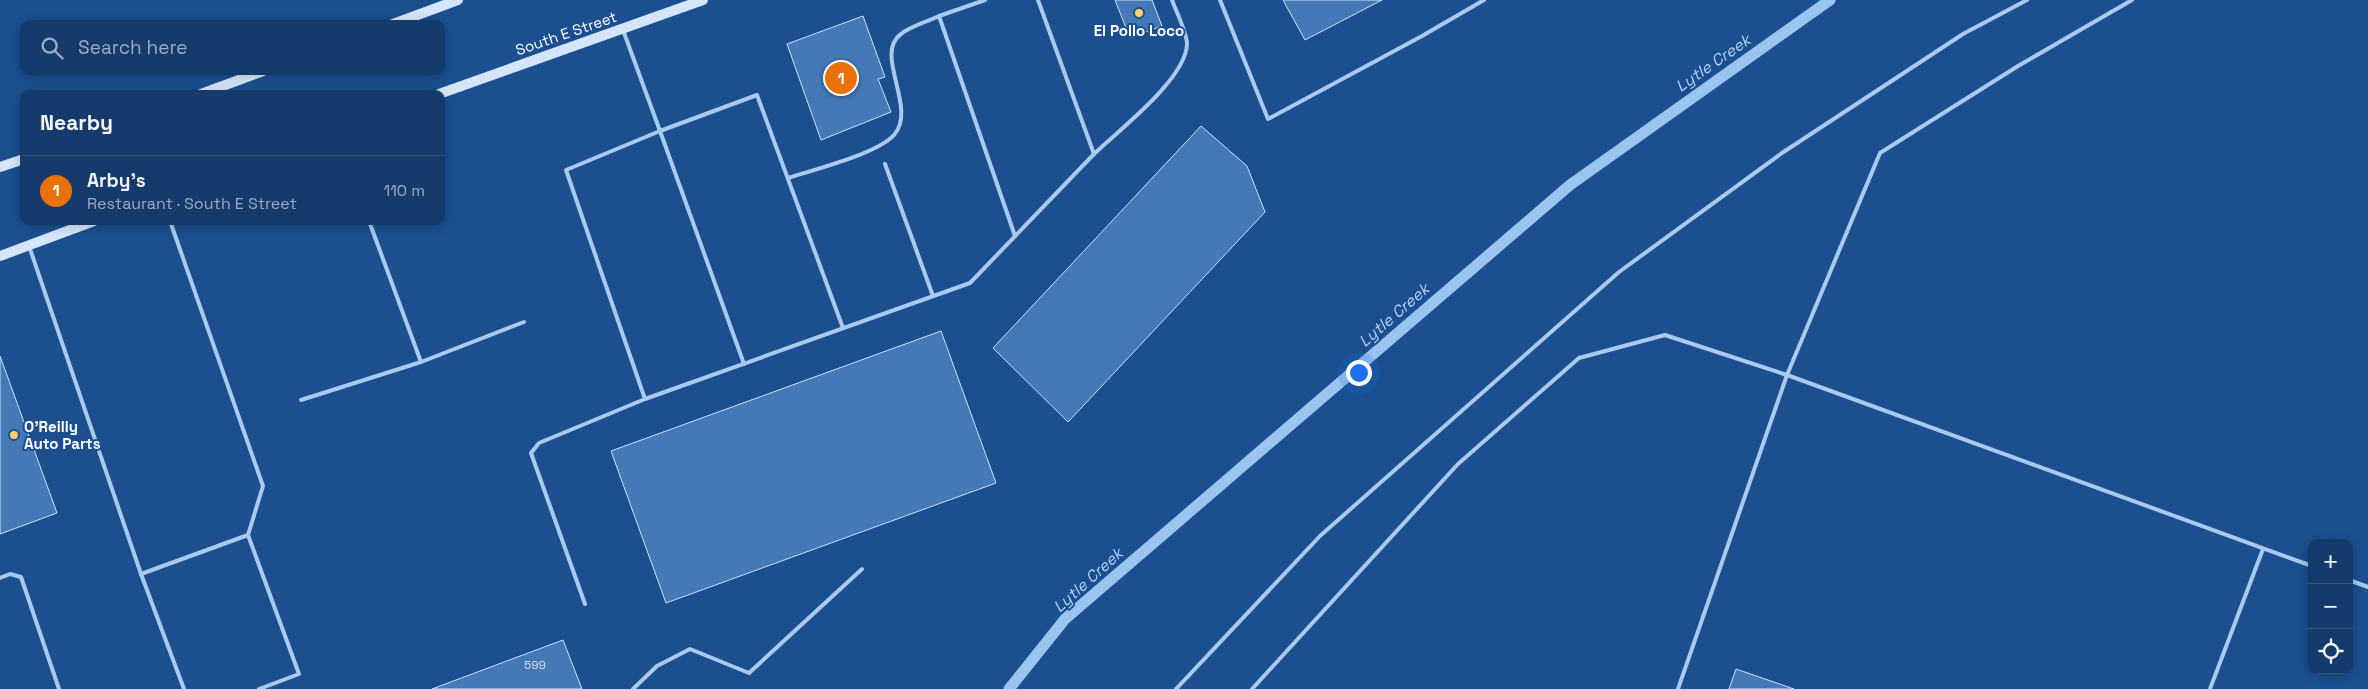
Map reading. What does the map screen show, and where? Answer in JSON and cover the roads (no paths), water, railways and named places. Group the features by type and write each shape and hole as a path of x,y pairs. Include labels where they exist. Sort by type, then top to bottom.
{"main road":[{"path":"404,20 458,0"},
{"name":"South E Street","path":"445,92 703,0"},
{"path":"212,90 252,75"},
{"path":"0,168 20,160"},
{"path":"0,256 84,225"}],"lane":[{"path":"788,178 875,148 894,136 899,127 901,111 898,84 892,66 891,48 900,34 939,16 985,0"},
{"path":"1038,0 1094,154"},
{"path":"585,604 531,453 539,443 645,399 970,283 1094,154 1165,88 1182,62 1187,43 1172,0"},
{"path":"1220,0 1268,119 1422,36 1484,0"},
{"path":"1176,689 1320,536 1619,272 1782,153 1963,34 2027,0"},
{"path":"1678,689 1787,375 1880,153 2018,66 2132,0"},
{"path":"939,16 1015,236"},
{"path":"623,29 744,364"},
{"path":"645,399 566,170 757,95 843,328"},
{"path":"885,164 932,296"},
{"path":"171,225 263,486 248,535 298,674 258,689"},
{"path":"370,225 421,362"},
{"path":"29,246 141,574 184,689"},
{"path":"301,400 421,362 524,322"},
{"path":"1252,689 1458,464 1579,358 1665,335 1787,375 2308,565"},
{"path":"141,574 248,535"},
{"path":"2210,689 2263,549"},
{"path":"633,689 657,666 690,649 749,673 862,569"},
{"path":"0,578 10,574 21,577 59,689"},
{"path":"2353,581 2368,587"}],"waterway":[{"name":"Lytle Creek","path":"1009,689 1065,619 1570,185 1830,0"}],"place":[{"name":"El Pollo Loco","path":"1139,13"},
{"name":"Arby's","path":"841,78"},
{"name":"O'Reilly Auto Parts","path":"14,435"}]}
